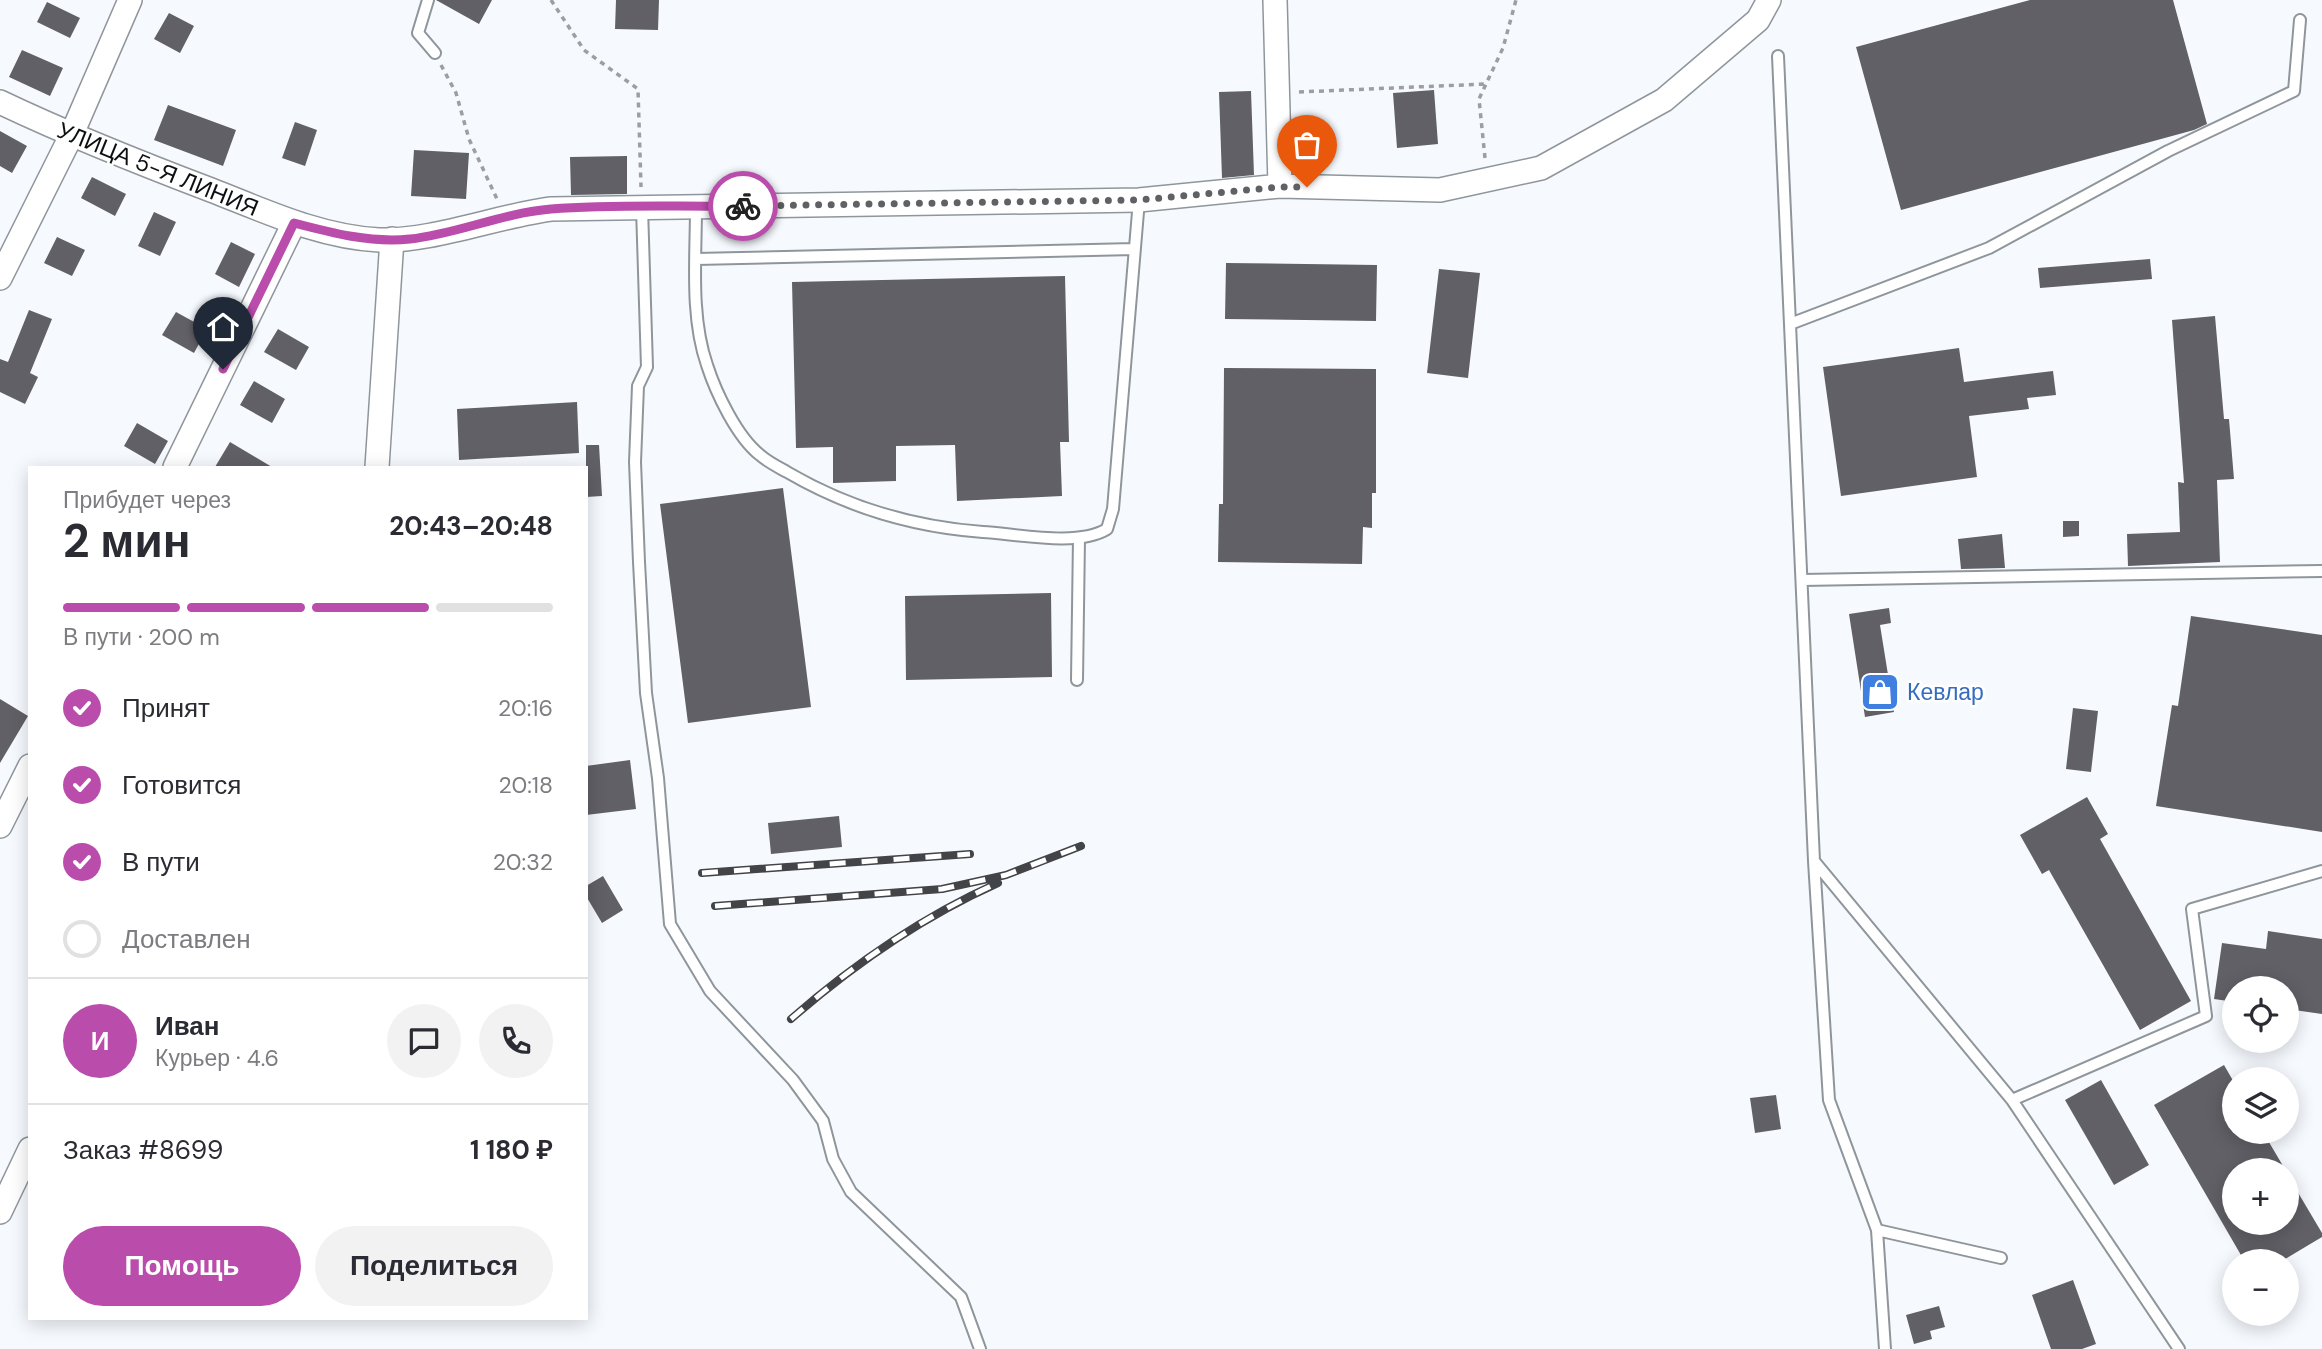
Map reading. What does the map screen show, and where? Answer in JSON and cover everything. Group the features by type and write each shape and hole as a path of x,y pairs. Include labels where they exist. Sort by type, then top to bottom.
{"street":[{"path":"0,278 71,136 130,0"},
{"path":"1275,0 1280,187"},
{"name":"УЛИЦА 5-Я ЛИНИЯ","path":"0,102 71,136 294,223 339,234 392,239 412,239 505,216 551,209 1139,200 1280,187 1440,190 1541,169 1664,100 1758,20 1769,0"},
{"path":"175,466 294,223"},
{"path":"377,466 392,239"},
{"path":"0,826 28,770"},
{"path":"0,1212 28,1153"}],"lane":[{"path":"428,0 418,33 435,53"},
{"path":"1790,324 1989,248 2168,151 2294,91 2300,20"},
{"path":"1778,55 1814,861 1829,1100 1877,1230 1885,1349"},
{"path":"696,207 699,326 706,364 732,421 759,455 806,483 852,505 906,521 958,530 1079,538 1096,536 1107,530 1111,522 1139,200"},
{"path":"642,208 647,366 638,387 635,462 646,693 658,778 670,924 710,991 793,1080 823,1121 833,1158 851,1192 961,1297 979,1349"},
{"path":"696,260 1134,249"},
{"path":"1077,680 1079,538"},
{"path":"1802,580 2322,571"},
{"path":"1814,861 2012,1100 2179,1349"},
{"path":"2012,1100 2206,1016 2192,909 2322,871"},
{"path":"1877,1230 2001,1258"}],"path":[{"path":"550,0 584,50 638,89 642,208"},
{"path":"1488,179 1479,99 1503,48 1516,0"},
{"path":"435,53 456,93 469,139 505,216"},
{"path":"1278,92 1346,92 1407,86 1486,84"}],"building":[{"path":"436,0 492,0 479,24"},
{"path":"616,0 659,0 658,30 615,29"},
{"path":"2030,0 2173,0 2207,124 2194,130 1901,210 1856,47"},
{"path":"47,2 80,18 70,38 37,22"},
{"path":"169,13 194,26 180,53 154,39"},
{"path":"22,50 63,68 50,96 9,77"},
{"path":"1434,90 1438,144 1397,148 1393,93"},
{"path":"1251,91 1254,175 1222,178 1219,92"},
{"path":"168,105 236,130 223,166 154,140"},
{"path":"295,122 317,130 305,166 282,158"},
{"path":"0,131 27,146 12,173 0,166"},
{"path":"414,150 469,153 466,199 411,196"},
{"path":"627,156 627,194 571,195 570,157"},
{"path":"92,177 126,194 115,216 81,198"},
{"path":"154,212 176,222 160,256 138,246"},
{"path":"57,237 85,250 72,276 44,263"},
{"path":"231,242 255,254 239,287 215,274"},
{"path":"2150,259 2152,279 2040,288 2038,268"},
{"path":"1226,263 1377,265 1376,321 1225,319"},
{"path":"1439,269 1480,273 1468,378 1427,373"},
{"path":"1065,276 1069,442 1060,442 1062,496 957,501 955,445 896,446 896,481 833,483 833,447 796,448 792,282"},
{"path":"29,310 52,319 30,373 38,377 25,404 0,392 0,359 8,362"},
{"path":"176,312 207,329 194,353 162,335"},
{"path":"2215,316 2224,419 2229,419 2234,479 2217,480 2220,562 2128,566 2127,534 2180,532 2178,482 2184,483 2172,320"},
{"path":"278,329 309,347 296,370 264,352"},
{"path":"1959,348 1964,382 2053,371 2056,395 2027,398 2029,409 1969,416 1977,477 1841,496 1823,367"},
{"path":"1224,368 1376,369 1376,493 1372,493 1372,528 1363,527 1362,564 1218,562 1219,504 1223,504"},
{"path":"254,381 285,399 272,423 240,405"},
{"path":"577,402 579,453 459,460 457,409"},
{"path":"137,423 168,441 155,464 124,446"},
{"path":"230,442 270,466 216,466"},
{"path":"586,445 599,445 602,496 588,497"},
{"path":"783,488 811,707 688,723 660,504"},
{"path":"2063,521 2079,521 2079,536 2063,537"},
{"path":"2002,534 2005,568 1961,569 1958,539"},
{"path":"1051,593 1052,677 906,680 905,596"},
{"path":"1889,608 1891,623 1880,625 1894,712 1865,717 1849,614"},
{"path":"2191,616 2322,635 2322,832 2156,806 2172,705 2178,706"},
{"path":"0,699 28,716 0,763"},
{"path":"2073,708 2098,711 2091,772 2066,769"},
{"path":"630,760 636,809 588,815 588,766"},
{"path":"2087,797 2108,834 2100,839 2191,1001 2140,1030 2049,870 2042,874 2020,835"},
{"path":"839,816 842,847 771,854 768,823"},
{"path":"603,876 623,910 602,923 588,899 588,885"},
{"path":"2268,931 2322,939 2322,1014 2299,1011 2299,976 2222,976 2222,1000 2214,999 2222,943 2266,949"},
{"path":"2224,1065 2222,1144 2270,1144 2278,1158 2222,1158 2222,1222 2154,1105"},
{"path":"2101,1080 2149,1165 2114,1185 2065,1100"},
{"path":"1776,1095 1781,1129 1755,1133 1750,1098"},
{"path":"2299,1194 2322,1233 2322,1237 2299,1251 2237,1249 2229,1235 2299,1235"},
{"path":"2073,1280 2096,1344 2082,1349 2051,1349 2032,1295"},
{"path":"1939,1306 1945,1327 1930,1331 1932,1339 1914,1344 1906,1315"}],"railway":[{"path":"715,906 942,889 1006,875 1081,846"},
{"path":"702,873 970,854"},
{"path":"791,1019 839,979 890,943 942,911 998,883"}],"way so far":[{"path":"743,206 1139,200 1307,187"}],"place":[{"name":"Кевлар","path":"1880,692"}],"route":[{"path":"223,369 294,223 378,240 412,239 516,214 551,209 743,206"}]}
